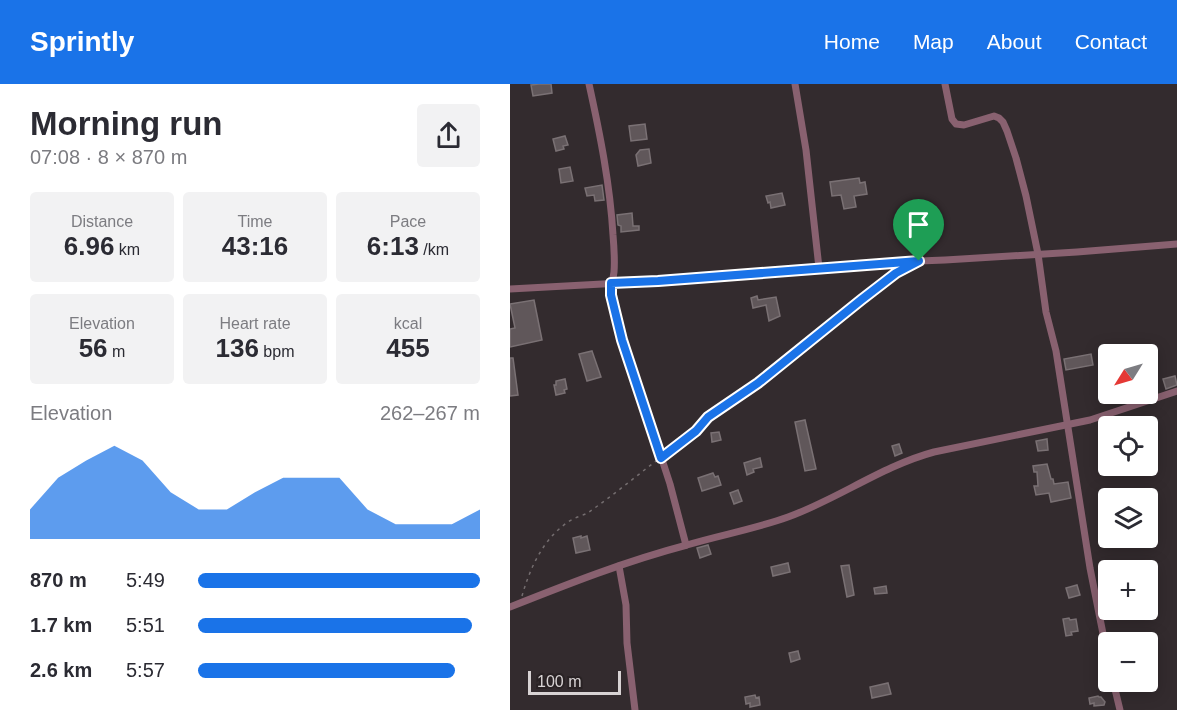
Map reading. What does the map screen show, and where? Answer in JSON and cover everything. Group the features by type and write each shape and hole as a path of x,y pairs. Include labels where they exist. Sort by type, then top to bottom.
{"street":[{"path":"589,84 600,132 610,203 614,262 611,295 622,340 670,484 686,545"},
{"path":"795,84 806,150 819,268"},
{"path":"945,84 951,115 956,124 964,125 994,116 1003,122 1019,168 1038,254 1046,312 1056,351 1090,568 1103,632"},
{"path":"510,289 658,281 1177,244"},
{"path":"510,607 619,566 788,517 910,459 944,450 1068,426 1177,391"},
{"path":"619,566 626,605 628,652 635,710"},
{"path":"1116,692 1120,710"}],"path":[{"path":"520,603 529,574 541,551 556,532 570,521 587,514 661,458 696,431 708,417 758,383 896,273 919,261"}],"building":[{"path":"551,84 552,93 533,96 531,85"},
{"path":"645,124 647,139 631,141 629,126"},
{"path":"565,136 568,145 556,151 553,139"},
{"path":"649,149 651,163 638,166 636,155 640,150"},
{"path":"570,167 573,181 561,183 559,169"},
{"path":"859,178 860,183 865,182 867,194 854,196 856,207 844,209 841,195 832,196 830,182"},
{"path":"602,185 604,200 595,201 594,195 587,196 585,188"},
{"path":"782,193 785,205 771,208 766,196"},
{"path":"632,213 633,226 639,226 639,230 621,232 617,215"},
{"path":"757,296 758,300 776,297 780,316 769,321 766,305 753,308 751,298"},
{"path":"534,300 542,340 510,347 510,329 515,328 510,304"},
{"path":"592,351 601,377 587,381 579,354"},
{"path":"1091,354 1093,365 1066,370 1064,359"},
{"path":"510,358 513,358 518,395 510,396"},
{"path":"1175,376 1177,385 1166,389 1163,379"},
{"path":"565,379 567,389 564,390 565,393 556,395 554,385 556,381"},
{"path":"805,420 816,469 805,471 795,422"},
{"path":"719,432 721,440 712,442 711,433"},
{"path":"1047,439 1048,450 1038,451 1036,441"},
{"path":"899,444 902,453 895,456 892,446"},
{"path":"760,458 762,467 753,469 754,472 747,475 744,463"},
{"path":"1047,464 1054,484 1068,482 1071,498 1051,502 1049,493 1036,495 1034,486 1038,486 1037,472 1034,472 1033,466"},
{"path":"713,473 715,477 718,476 721,485 702,491 698,478"},
{"path":"738,490 742,501 734,504 730,493"},
{"path":"581,536 581,538 587,536 590,550 576,553 573,538"},
{"path":"708,545 711,554 700,558 697,548"},
{"path":"788,563 790,572 773,576 771,567"},
{"path":"849,565 854,595 847,597 841,566"},
{"path":"1077,585 1080,595 1069,598 1066,588"},
{"path":"886,586 887,593 875,594 874,588"},
{"path":"1069,618 1070,620 1076,619 1078,631 1066,636 1063,619"},
{"path":"798,651 800,659 791,662 789,653"},
{"path":"888,683 891,694 872,698 870,687"},
{"path":"755,695 756,698 759,697 760,705 750,707 750,703 746,704 745,697"},
{"path":"1098,696 1105,702 1104,705 1090,704 1089,698"}],"route":[{"path":"919,261 896,273 758,383 708,417 696,431 661,458 622,340 611,295 611,283 919,261"}]}
